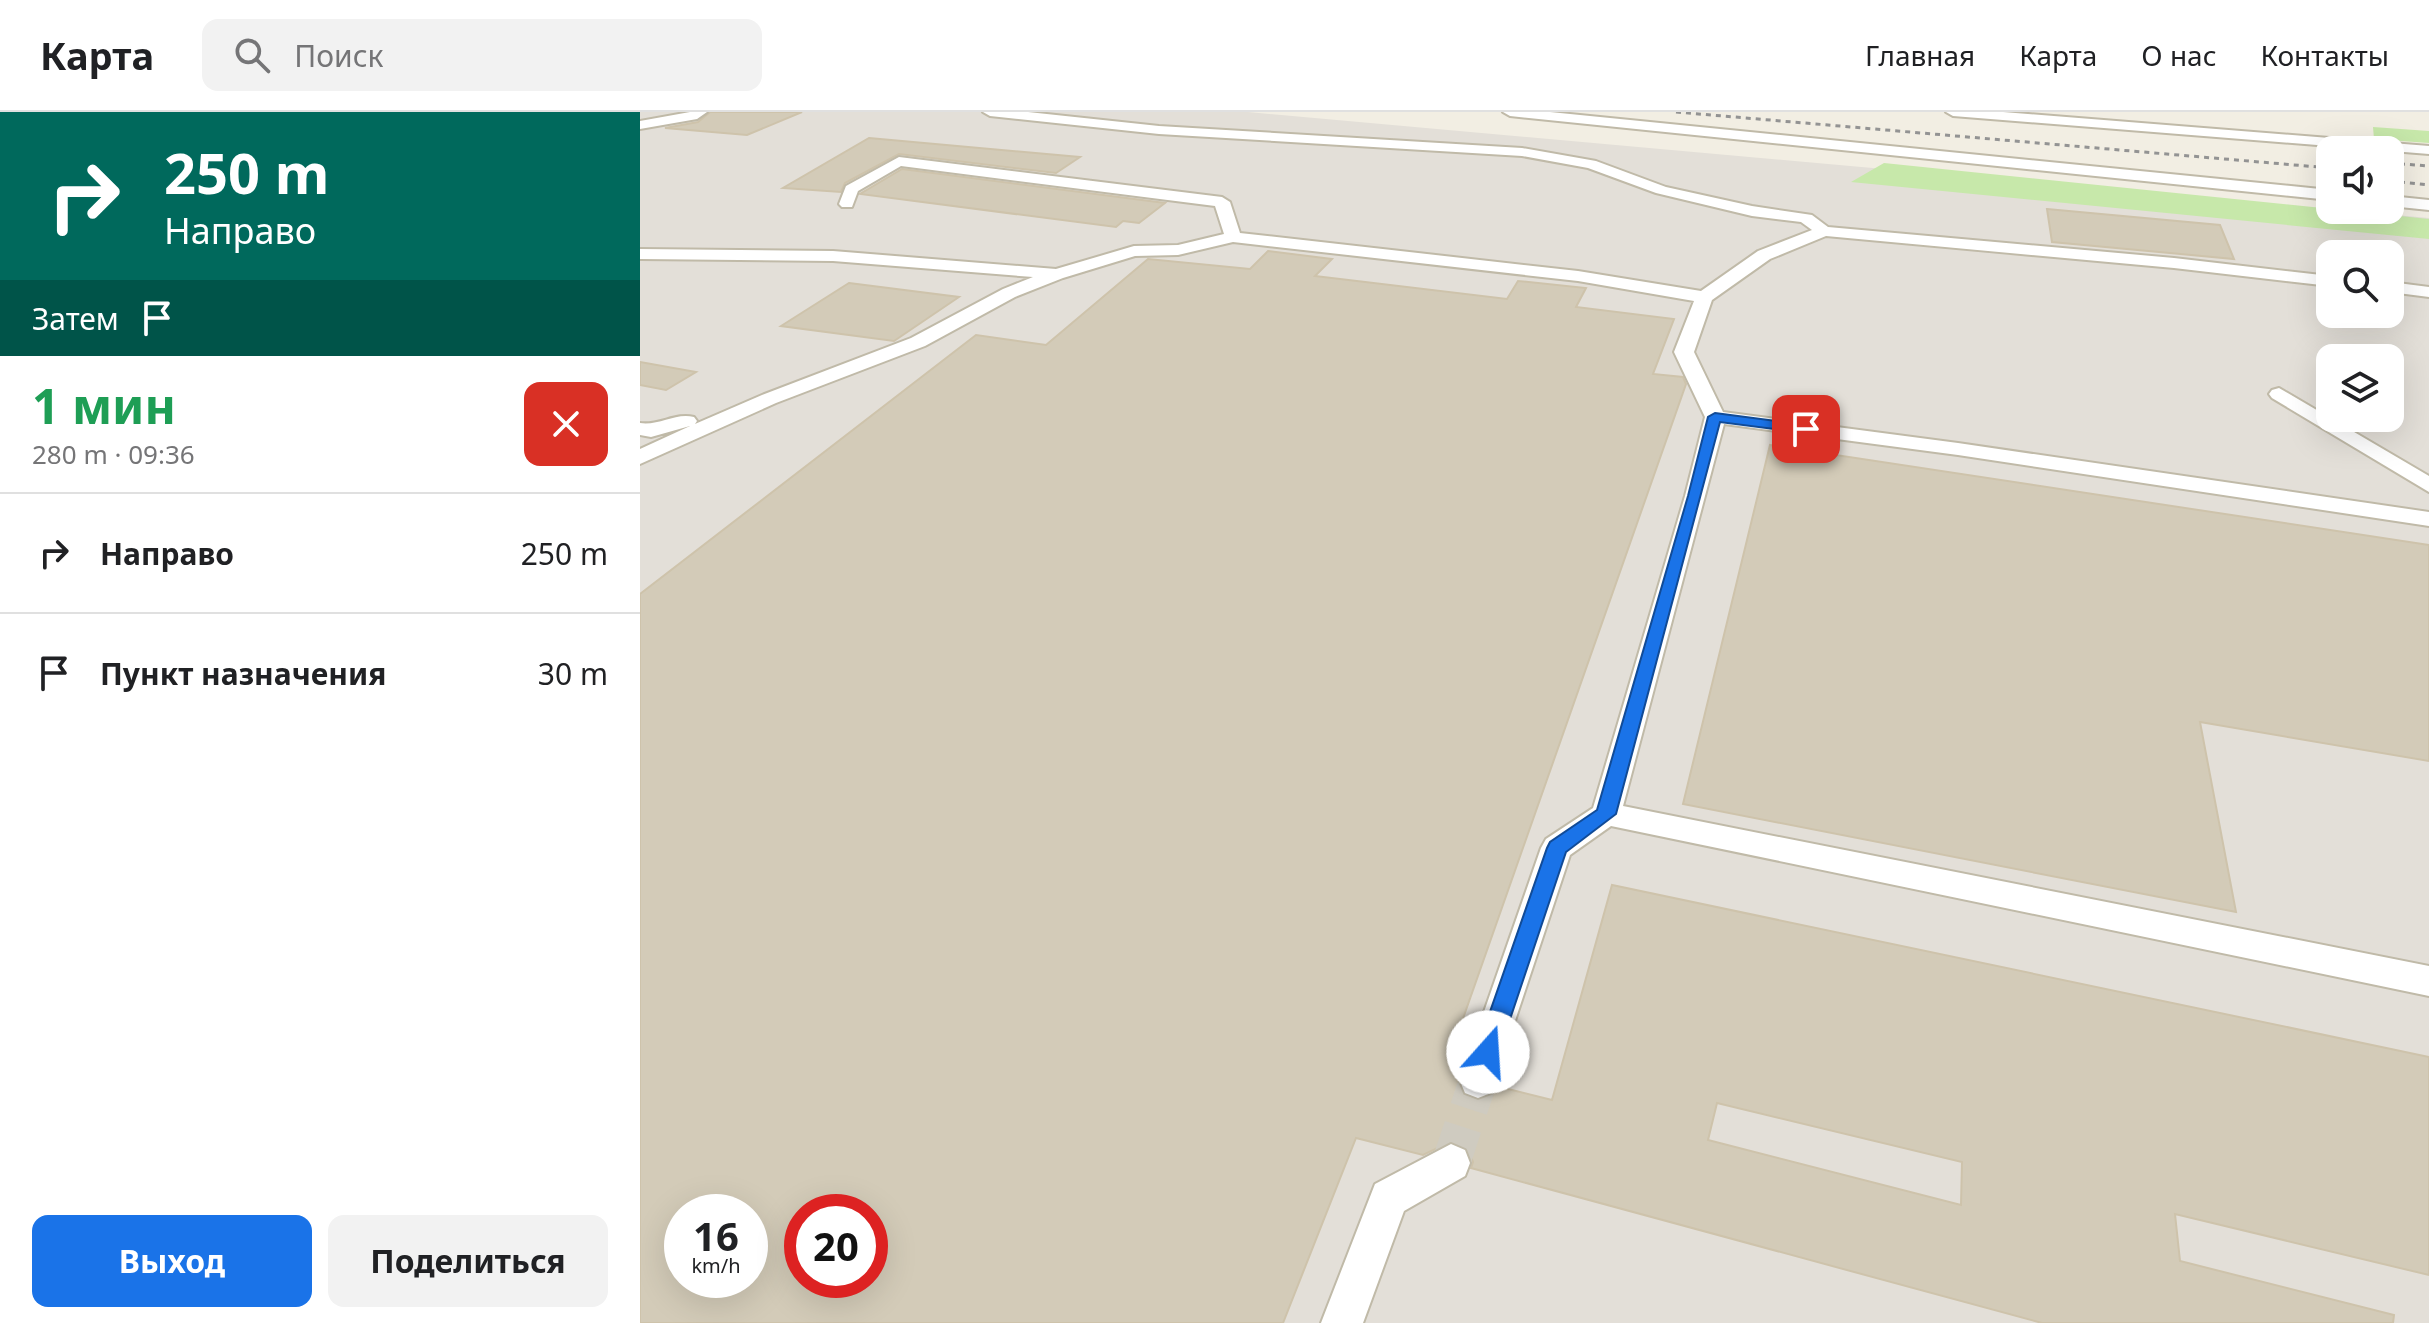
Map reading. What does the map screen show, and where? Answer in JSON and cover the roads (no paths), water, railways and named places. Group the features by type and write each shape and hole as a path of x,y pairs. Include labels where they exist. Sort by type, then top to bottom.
{"lane":[{"path":"640,125 700,112"},
{"path":"990,112 1159,130 1522,152 1591,164 1661,190 1752,211 1806,218 1824,231"},
{"path":"1510,112 2316,194"},
{"path":"1953,112 2429,150"},
{"path":"847,204 851,189 899,161 1222,202 1233,237"},
{"path":"2404,202 2429,205"},
{"path":"1478,1081 1557,848 1606,814 1696,496 1715,417 1684,352 1704,297 1764,255 1824,231 2174,263 2316,279"},
{"path":"640,457 769,399 918,342 1009,293 1057,274 1134,251 1178,250 1233,237 1578,276 1704,297"},
{"path":"640,254 833,256 1057,274"},
{"path":"2404,289 2429,292"},
{"path":"2279,394 2429,485"},
{"path":"640,429 651,431 769,399"},
{"path":"1715,417 1958,449 2429,519"},
{"path":"1606,814 2429,981"},
{"path":"1342,1323 1389,1198 1451,1163"}],"tunnel":[{"path":"1451,1163 1478,1081"}],"railway":[{"path":"1676,112 2316,167"},
{"path":"2404,164 2429,166"},
{"path":"2404,182 2429,185"}]}
